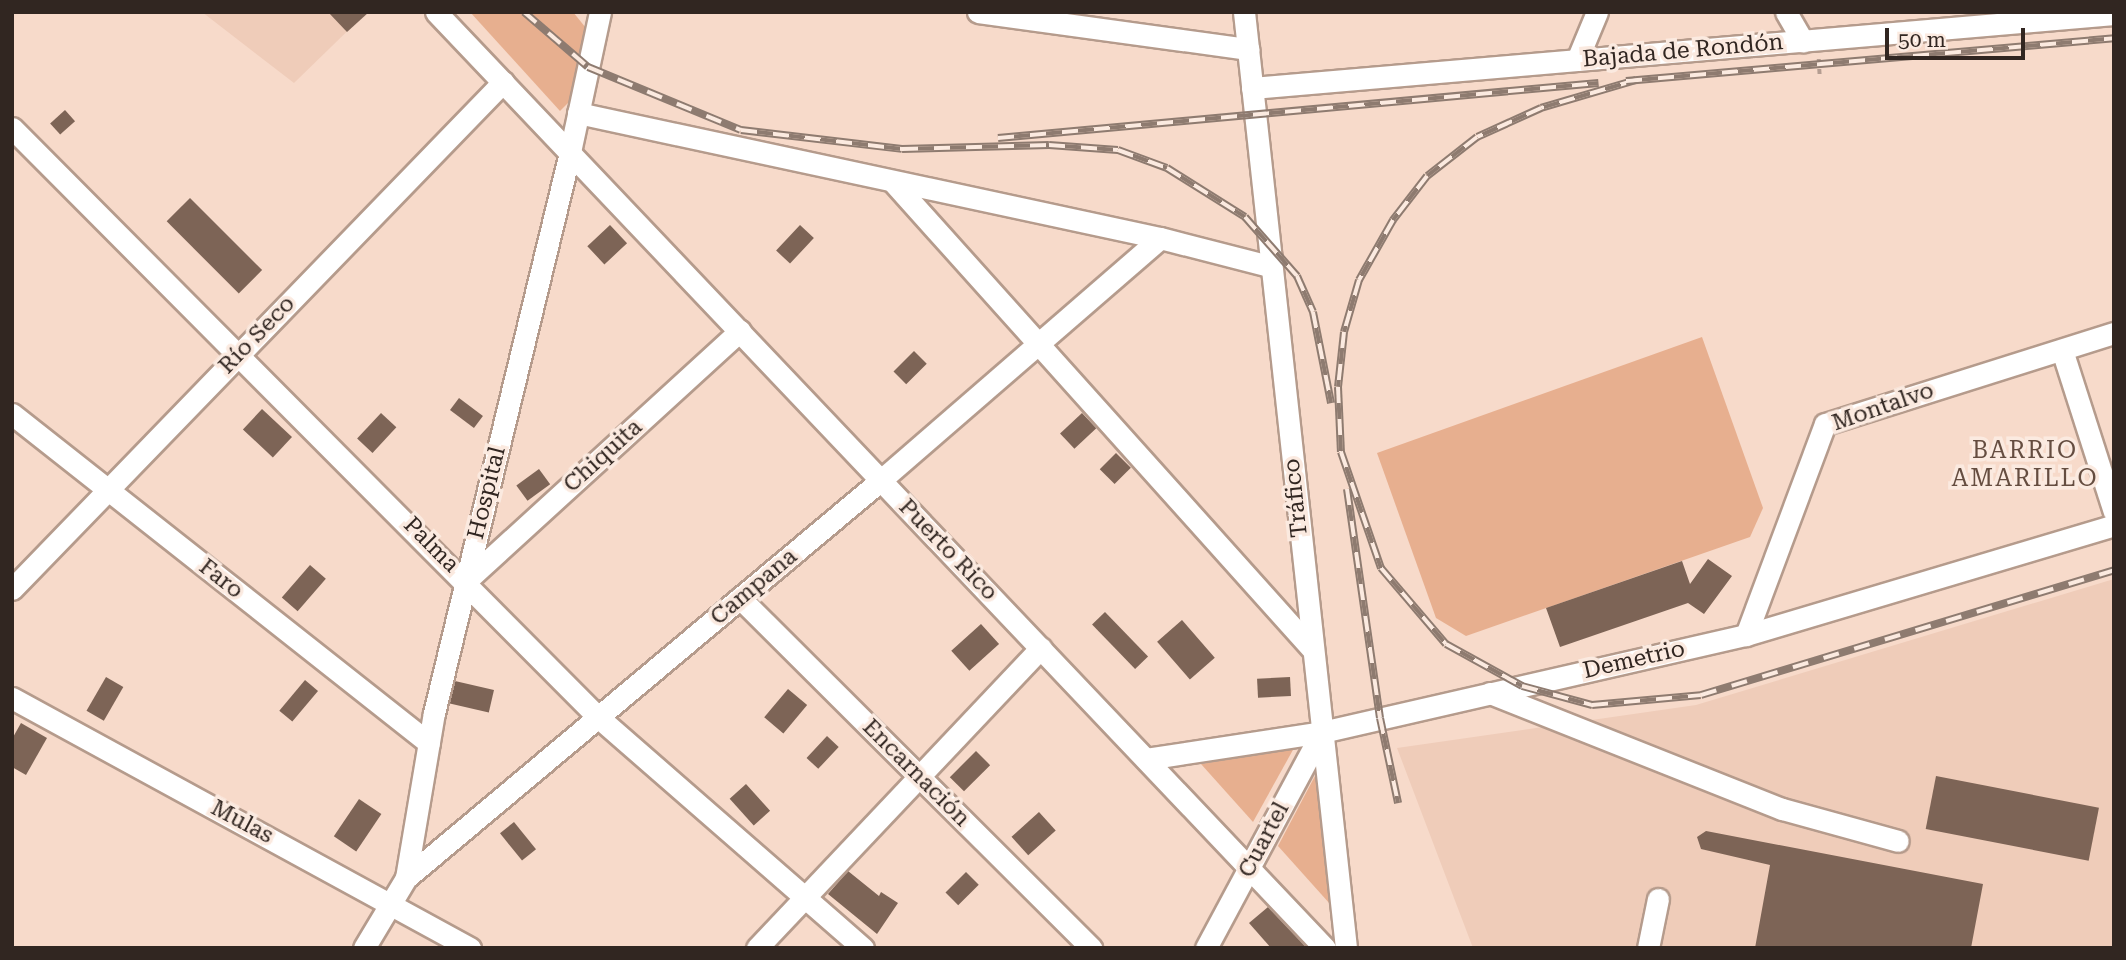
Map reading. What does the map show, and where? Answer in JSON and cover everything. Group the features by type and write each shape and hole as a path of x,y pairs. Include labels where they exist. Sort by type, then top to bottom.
{"street":[{"name":"Puerto Rico","path":"436,12 1325,948"},
{"path":"978,12 1048,17 1248,49"},
{"name":"Tráfico","path":"1244,12 1269,266 1346,948"},
{"path":"1577,60 1597,12"},
{"path":"1786,12 1803,41"},
{"name":"Bajada de Rondón","path":"1252,89 2114,14"},
{"path":"570,152 597,15"},
{"name":"Río Seco","path":"12,589 106,488 503,82"},
{"path":"578,113 1160,238 1269,266"},
{"name":"Palma","path":"12,128 466,581 598,717 863,948"},
{"name":"Hospital","path":"406,878 429,743 570,152"},
{"path":"894,183 1312,650"},
{"name":"Campana","path":"364,948 406,878 881,480 1160,238"},
{"name":"Chiquita","path":"466,581 740,331"},
{"name":"Montalvo","path":"1746,635 1825,424 2114,333"},
{"path":"2062,350 2114,512"},
{"name":"Faro","path":"12,414 429,743"},
{"name":"Demetrio","path":"1146,759 1322,732 1746,635 2114,525"},
{"name":"Encarnación","path":"740,598 1091,948"},
{"path":"757,948 1041,648"},
{"path":"1490,693 1782,809 1898,841"},
{"name":"Mulas","path":"12,698 470,948"},
{"name":"Cuartel","path":"1206,948 1322,732"},
{"path":"1648,948 1658,899"}],"shaded area":[{"path":"202,12 367,12 294,83"},
{"path":"470,12 573,12 590,33 577,94 560,111"},
{"path":"1702,337 1763,508 1750,537 1466,636 1436,618 1377,453"},
{"path":"2114,579 2114,948 1473,948 1397,748 1696,705"},
{"path":"1294,748 1253,822 1201,764"},
{"path":"1316,774 1330,904 1278,846"}],"building":[{"path":"328,12 369,12 347,32"},
{"path":"65,110 75,121 60,135 50,123"},
{"path":"190,198 262,270 239,293 167,221"},
{"path":"610,225 627,243 604,264 587,246"},
{"path":"800,225 814,238 790,264 776,251"},
{"path":"914,351 927,364 906,384 893,372"},
{"path":"459,398 483,416 474,428 450,410"},
{"path":"262,409 292,437 273,457 243,429"},
{"path":"381,413 396,427 372,453 357,439"},
{"path":"1082,413 1096,428 1074,449 1060,433"},
{"path":"1116,453 1131,468 1115,484 1100,469"},
{"path":"539,469 550,484 528,501 516,485"},
{"path":"1708,559 1732,576 1704,614 1688,603 1560,647 1546,608 1682,561 1690,584"},
{"path":"310,565 326,579 298,611 282,597"},
{"path":"1105,612 1148,657 1135,669 1092,625"},
{"path":"1182,620 1215,658 1190,679 1157,642"},
{"path":"981,624 999,644 969,671 951,651"},
{"path":"106,677 123,687 104,721 86,711"},
{"path":"1290,677 1291,696 1258,698 1257,679"},
{"path":"305,680 318,691 292,722 279,711"},
{"path":"455,681 494,690 489,712 450,703"},
{"path":"788,689 807,705 783,733 764,717"},
{"path":"21,723 47,738 26,775 12,767 12,739"},
{"path":"827,736 839,747 818,769 807,758"},
{"path":"976,751 990,765 964,791 950,777"},
{"path":"1936,776 2099,808 2089,861 1926,829"},
{"path":"746,784 770,811 754,825 730,799"},
{"path":"359,799 381,814 356,851 334,836"},
{"path":"1039,812 1056,831 1028,855 1012,837"},
{"path":"514,822 536,849 522,861 500,833"},
{"path":"1706,831 1983,884 1971,948 1755,948 1770,865 1701,849 1697,837"},
{"path":"848,871 879,896 881,892 898,903 877,934 828,894"},
{"path":"966,872 979,885 958,905 945,893"},
{"path":"1268,907 1307,948 1271,948 1249,923"}],"railway":[{"path":"524,12 588,67 741,130 902,149 1049,145 1118,150 1167,168 1245,217 1297,276 1313,312 1331,403"},
{"path":"1626,81 2114,38"},
{"path":"1636,80 1541,108 1477,137 1427,176 1393,220 1359,280 1344,332 1338,387 1341,452 1381,568 1446,644 1522,686 1592,705 1701,695 2114,570"},
{"path":"998,138 1598,83"},
{"path":"1347,489 1380,718 1398,803"}],"district":[{"name":"BARRIO AMARILLO","path":"2025,465"}]}
